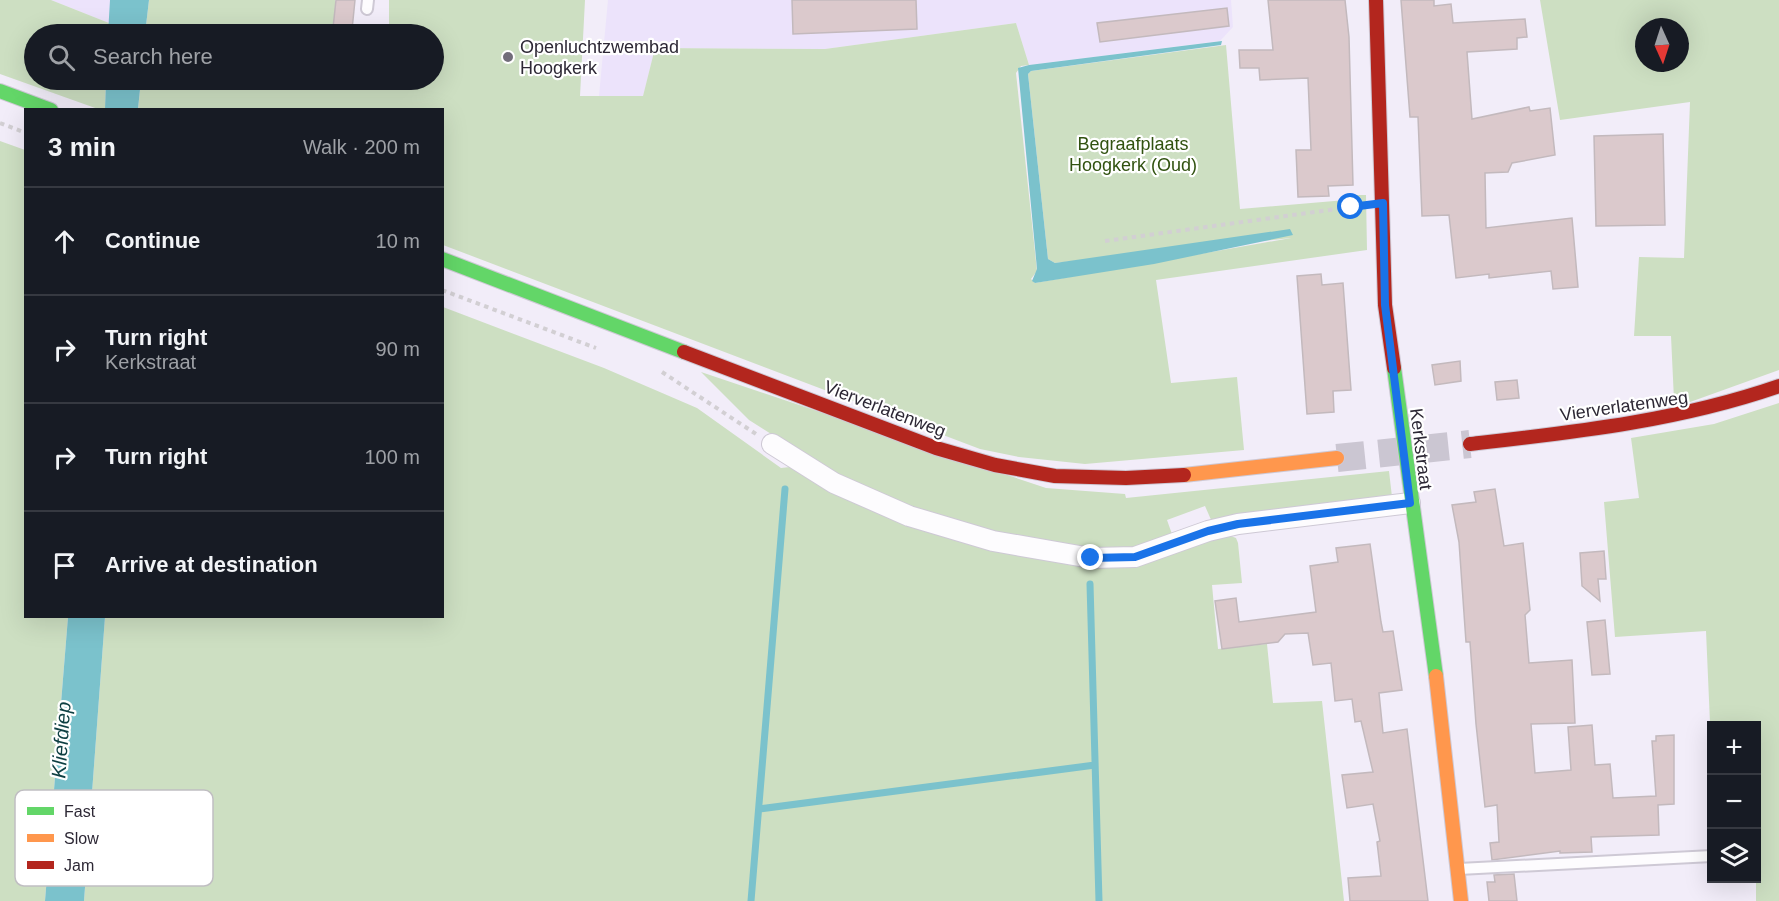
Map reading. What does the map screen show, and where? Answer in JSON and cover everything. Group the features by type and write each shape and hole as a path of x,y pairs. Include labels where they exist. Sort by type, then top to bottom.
{"main road":[{"name":"Kerkstraat","path":"1376,0 1379,34 1385,305 1410,503 1442,720 1461,901"},
{"path":"0,91 46,108"},
{"name":"Vierverlatenweg","path":"444,260 936,448 996,467 1053,476 1123,478 1190,476 1337,458"},
{"name":"Vierverlatenweg","path":"1470,444 1649,423 1704,412 1779,386"}],"street":[{"path":"772,444 834,483 919,519 993,541 1091,558 1135,557 1208,531 1238,524 1410,503"}],"lane":[{"path":"1459,869 1707,856"}],"path":[{"path":"0,123 24,132"},
{"path":"1105,241 1383,203"},
{"path":"444,291 597,348"},
{"path":"652,369 663,373 772,444"}],"shaded area":[{"path":"51,0 117,0 109,23"},
{"path":"608,0 1231,0 1233,27 1220,41 1029,65 1016,23 825,49 655,48 643,96 599,96"}],"green space":[{"path":"0,0 51,0 109,23 24,24 24,83 0,74"},
{"path":"149,0 335,0 336,24 146,24"},
{"name":"Begraafplaats Hoogkerk (Oud)","path":"389,0 585,0 580,96 643,96 655,48 825,49 1016,23 1029,65 1021,66 1016,73 1037,271 1031,279 1035,283 1291,238 1055,263 1048,259 1028,74 1031,71 1226,45 1240,209 1346,200 1351,195 1366,195 1367,250 1156,280 1171,383 1237,377 1244,450 1085,464 1019,457 980,449 444,245 444,108 138,108 140,90 444,90 444,24 389,24"},
{"path":"1540,0 1779,0 1779,370 1679,406 1674,400 1671,336 1634,336 1639,257 1684,258 1690,102 1560,120"},
{"path":"45,90 106,90 105,108 95,108"},
{"path":"0,141 24,150 24,618 68,618 54,790 15,790 15,886 46,886 45,901 0,901"},
{"path":"444,307 604,368 697,408 781,468 790,467 837,495 1057,561 1203,542 1228,535 1236,538 1242,583 1212,585 1218,649 1267,644 1273,703 1322,701 1344,901 84,901 85,886 213,886 213,790 92,790 105,618 444,618"},
{"path":"701,372 1046,488 1125,494 1126,498 1389,471 1392,497 1212,522 1205,506 1167,520 1173,537 1138,549 1074,546 1035,541 967,525 893,501 835,474 749,420"},
{"path":"1779,403 1779,901 1756,901 1756,883 1761,883 1761,721 1710,721 1706,631 1615,637 1604,502 1639,498 1631,438 1714,424"}],"water":[{"path":"110,0 149,0 146,24 109,24"},
{"path":"1222,41 1221,45 1031,71 1028,74 1048,259 1055,263 1290,229 1293,235 1154,264 1035,283 1032,281 1037,269 1018,68"},
{"path":"106,90 140,90 138,108 105,108"},
{"name":"Kliefdiep","path":"68,618 105,618 92,790 54,790"},
{"path":"46,886 85,886 84,901 45,901"}],"building":[{"path":"336,0 355,0 353,24 333,24"},
{"path":"792,0 916,0 917,29 793,34"},
{"path":"1268,0 1345,0 1349,37 1353,185 1328,186 1329,196 1298,197 1296,150 1311,150 1308,78 1260,80 1259,68 1240,68 1239,50 1273,50"},
{"path":"1401,0 1434,0 1434,6 1451,4 1453,23 1525,19 1527,37 1517,38 1517,49 1467,52 1472,119 1529,107 1530,111 1550,108 1555,155 1512,163 1508,172 1485,173 1486,228 1572,218 1578,287 1553,289 1551,271 1489,278 1489,274 1456,278 1449,215 1422,216 1418,117 1410,117"},
{"path":"1227,8 1229,26 1100,42 1097,23"},
{"path":"1663,134 1665,225 1596,226 1594,136"},
{"path":"1321,274 1322,285 1343,283 1351,390 1333,391 1334,412 1307,414 1297,276"},
{"path":"1460,361 1461,381 1435,385 1432,365"},
{"path":"1517,380 1519,398 1497,400 1495,382"},
{"path":"1495,489 1504,546 1523,543 1530,610 1525,615 1529,663 1572,660 1575,723 1531,724 1535,773 1571,770 1568,727 1592,725 1595,765 1610,764 1613,798 1656,796 1652,741 1656,741 1656,736 1674,735 1674,804 1658,805 1659,835 1591,837 1592,852 1560,853 1560,851 1492,860 1490,843 1499,842 1497,805 1485,807 1470,642 1466,642 1459,542 1452,505 1476,502 1474,492"},
{"path":"1370,544 1383,632 1393,631 1402,690 1379,693 1383,733 1407,729 1428,901 1350,901 1348,878 1381,876 1377,842 1380,841 1373,804 1347,808 1342,775 1373,772 1361,721 1355,722 1352,699 1335,701 1331,663 1313,665 1308,633 1285,634 1278,642 1222,649 1215,601 1236,598 1239,622 1316,612 1310,566 1338,562 1336,548"},
{"path":"1604,551 1606,579 1598,579 1600,601 1582,586 1580,553"},
{"path":"1605,620 1610,674 1592,675 1587,622"},
{"path":"1514,874 1517,901 1489,901 1487,882 1495,882 1494,875"}],"waterway":[{"path":"751,901 785,489"},
{"path":"1090,584 1099,901"},
{"path":"759,809 1095,765"}],"tunnel":[{"path":"1337,458 1470,444"}],"traffic: fast":[{"path":"0,91 46,108"},
{"path":"444,260 684,352"},
{"path":"1394,368 1436,676"}],"traffic: slow":[{"path":"1184,475 1337,458"},
{"path":"1436,676 1461,901"}],"traffic: jam":[{"path":"1376,0 1385,305 1394,368"},
{"path":"684,352 936,448 995,465 1055,476 1126,478 1184,475"},
{"path":"1470,444 1587,430 1665,417 1779,386"}],"place":[{"name":"Openluchtzwembad Hoogkerk","path":"508,57"}],"route":[{"path":"1091,558 1116,559 1148,554 1208,531 1238,524 1410,503 1385,305 1383,203 1351,207"}]}
